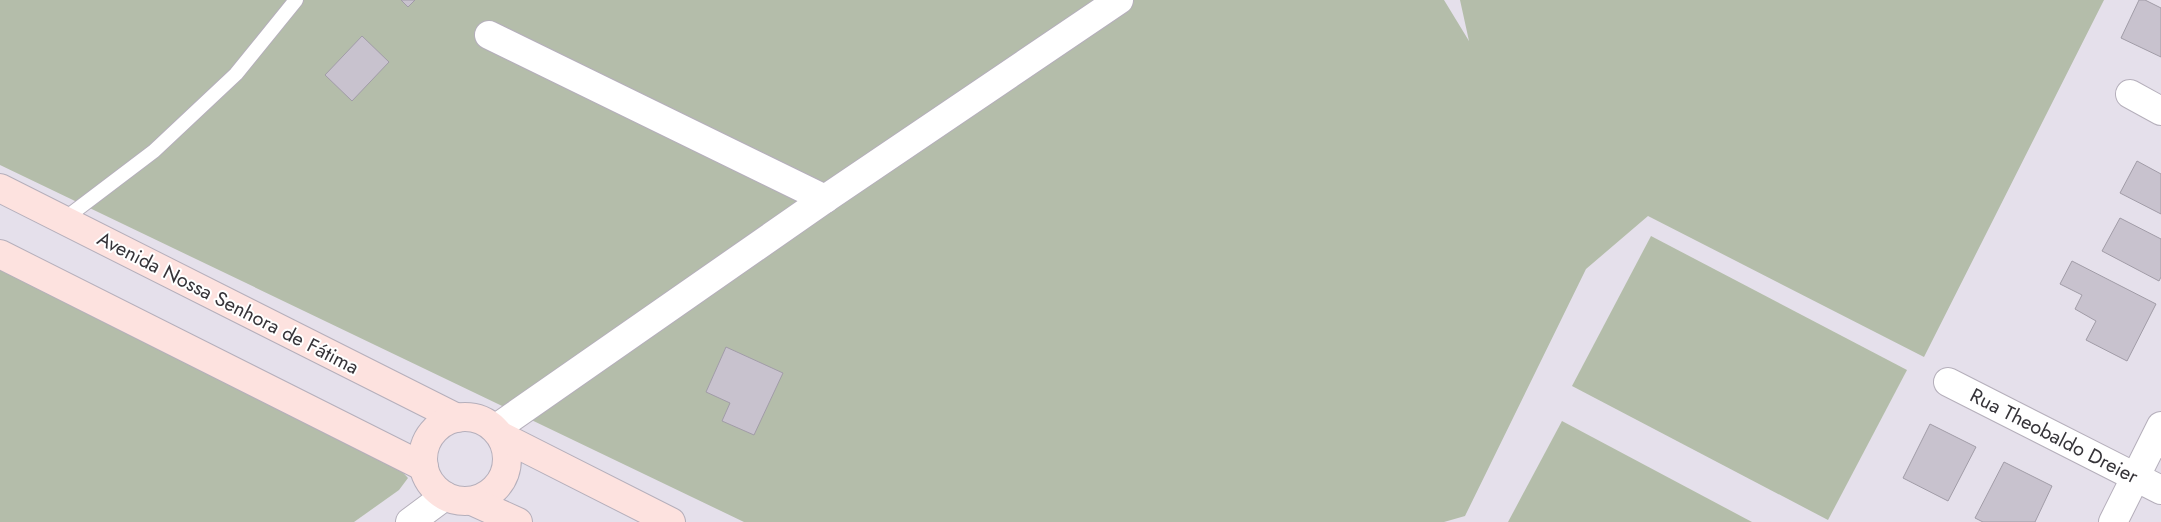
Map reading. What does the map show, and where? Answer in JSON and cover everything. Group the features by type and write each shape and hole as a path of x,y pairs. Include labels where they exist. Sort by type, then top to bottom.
{"street":[{"path":"472,501 483,497 493,490 506,470 506,447 498,432 826,199 1118,0"},
{"path":"489,35 826,199"},
{"path":"2130,94 2161,110"},
{"name":"Avenida Nossa Senhora de Fátima","path":"0,188 457,418 467,416 478,418 498,432 671,522"},
{"path":"0,254 424,467"},
{"name":"Rua Theobaldo Dreier","path":"1948,382 2161,490"},
{"path":"457,418 444,422 431,436 424,454 424,467 428,479 445,496 456,500 472,501 518,522"},
{"path":"2113,522 2161,426"},
{"path":"410,522 445,496"}],"lane":[{"path":"63,220 154,151 230,80 296,0"}],"green space":[{"path":"0,0 1444,0 1469,41 1460,0 2104,0 1924,357 1648,216 1586,269 1465,516 1444,522 744,522 0,165"},
{"path":"1651,236 1907,370 1828,520 1572,386"},
{"path":"0,267 397,466 408,478 399,490 354,522 0,522"},
{"path":"1562,421 1752,522 1508,522"}],"building":[{"path":"401,0 415,0 408,7"},
{"path":"2139,0 2145,0 2161,8 2161,57 2121,38"},
{"path":"362,36 389,62 352,101 325,75"},
{"path":"2137,161 2161,174 2161,214 2120,193"},
{"path":"2120,218 2161,239 2161,277 2159,281 2102,251"},
{"path":"2072,261 2156,304 2127,361 2086,340 2096,321 2075,309 2082,295 2060,284"},
{"path":"726,347 783,373 754,435 722,421 730,403 706,392"},
{"path":"1930,424 1976,447 1948,501 1903,478"},
{"path":"2004,462 2052,486 2035,522 1983,522 1975,518"}]}
